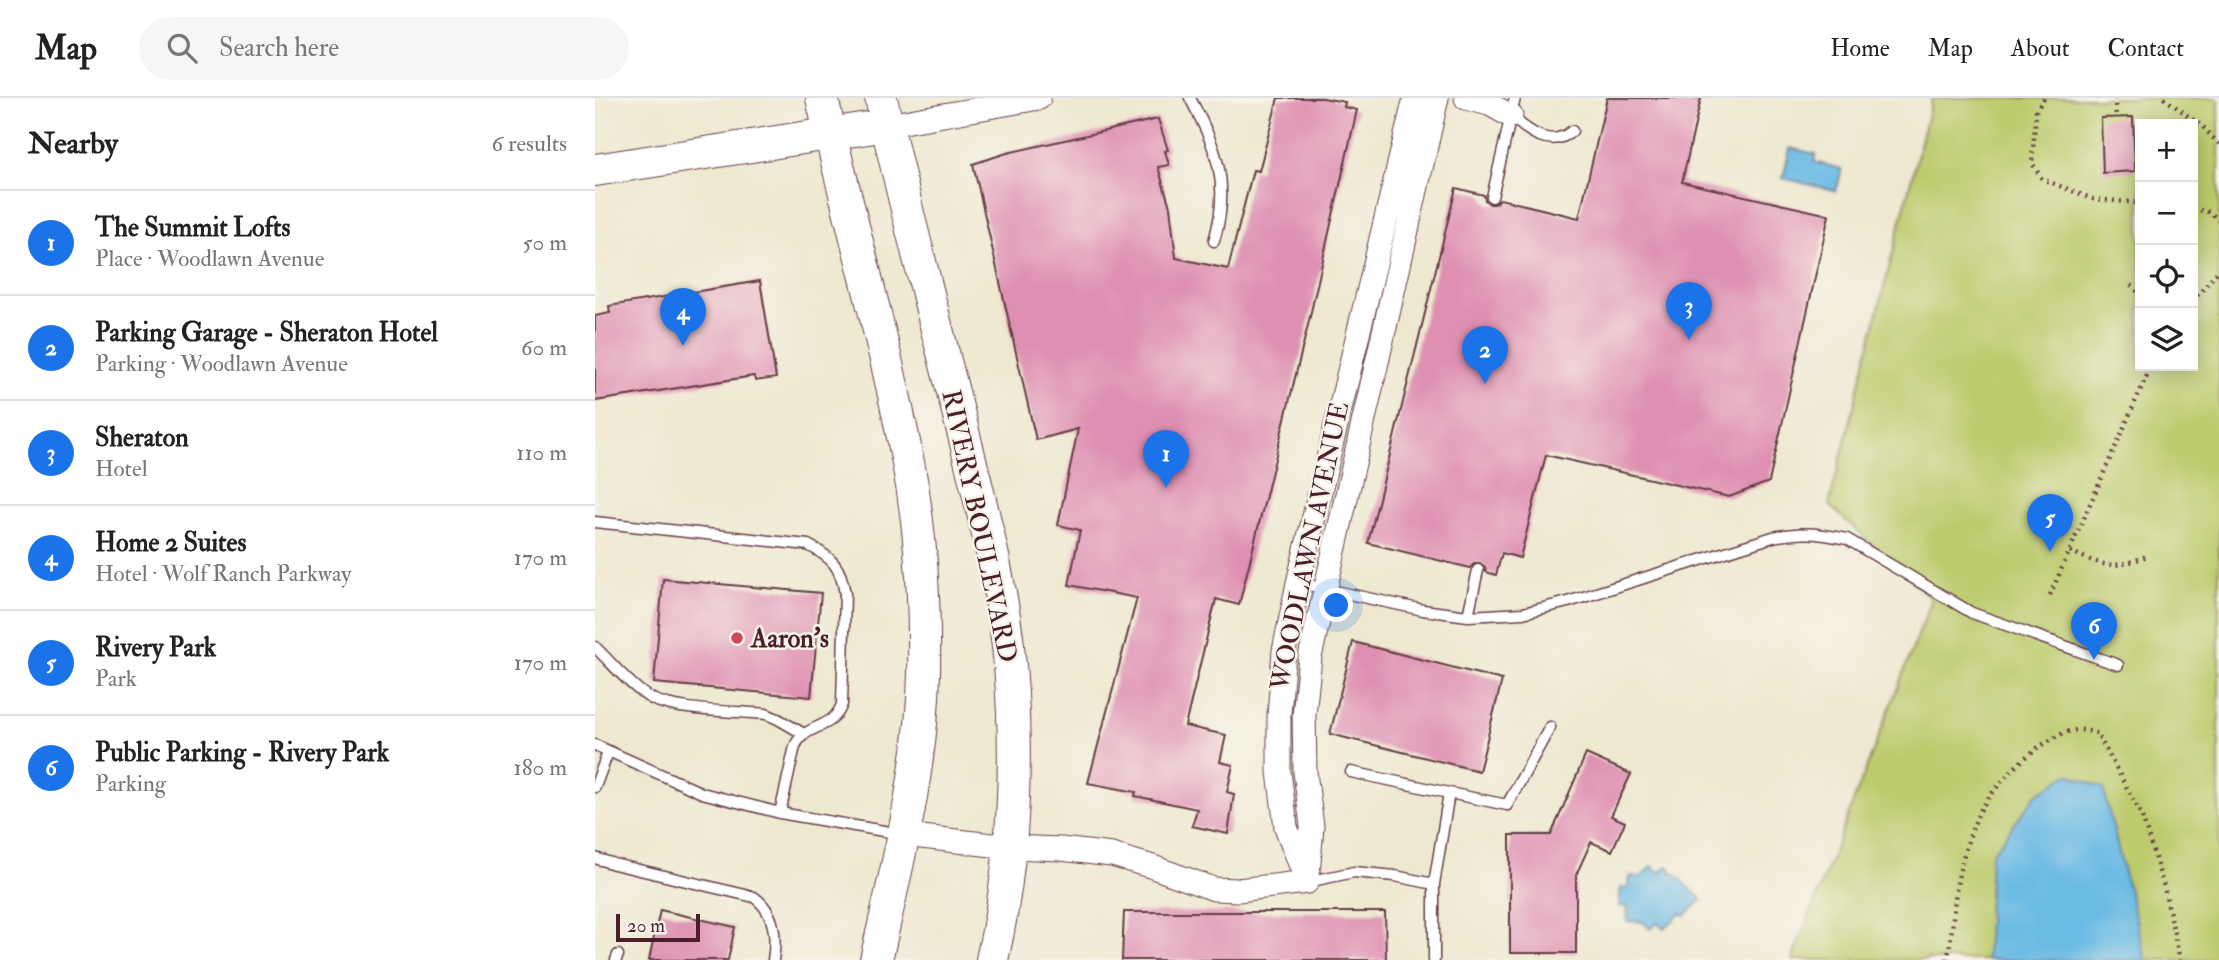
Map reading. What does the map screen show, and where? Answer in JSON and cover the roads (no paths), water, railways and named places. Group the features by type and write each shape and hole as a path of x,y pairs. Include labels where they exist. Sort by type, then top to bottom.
{"street":[{"path":"822,98 900,422 910,471 922,576 924,674 919,739 904,835 876,960"},
{"path":"595,170 830,135 884,112 1039,98"},
{"name":"WOODLAWN AVENUE","path":"1307,881 1286,827 1279,772 1279,715 1284,651 1415,98"},
{"name":"WOODLAWN AVENUE","path":"1307,881 1312,826 1305,772 1304,715 1310,657 1437,98"},
{"path":"1466,98 1513,107"},
{"name":"RIVERY BOULEVARD","path":"884,112 980,498 1001,599 1010,663 1014,787 1010,847 992,960"},
{"path":"904,835 1112,855 1214,888 1238,890 1307,881"}],"lane":[{"path":"1190,98 1220,165 1223,194 1221,217 1214,241"},
{"path":"1513,107 1529,132 1546,138 1564,138 1572,131"},
{"path":"1492,197 1513,107"},
{"path":"595,522 808,545 825,554 836,565 843,577 845,594 842,704 839,713 831,722 799,738 780,813"},
{"path":"1298,583 1423,610 1468,616 1523,613 1568,602 1773,537 1801,532 1847,539 1972,613 2118,665"},
{"path":"1468,616 1478,570"},
{"path":"595,648 646,696 659,702 766,715 804,734"},
{"path":"1351,772 1507,805 1550,727"},
{"path":"595,745 702,793 780,813 904,835"},
{"path":"595,786 608,752"},
{"path":"1434,960 1434,884 1449,793"},
{"path":"595,858 754,897 763,905 774,926 773,960"},
{"path":"1307,881 1354,872 1395,876 1434,884"}],"water":[{"path":"1790,148 1816,154 1814,162 1842,169 1836,191 1783,178"},
{"path":"2068,774 2103,788 2146,960 1986,960 1991,855 2036,795"},
{"path":"1652,866 1660,873 1667,866 1702,900 1685,916 1681,913 1664,929 1657,923 1650,929 1643,922 1627,921 1628,907 1619,906 1620,888 1628,888 1630,876 1641,877"}],"place":[{"name":"Sheraton","path":"1689,340"},
{"name":"Home 2 Suites","path":"683,346"},
{"name":"Parking Garage - Sheraton Hotel","path":"1485,384"},
{"name":"The Summit Lofts","path":"1166,488"},
{"name":"Rivery Park","path":"2050,552"},
{"name":"Aaron's","path":"737,638"},
{"name":"Public Parking - Rivery Park","path":"2094,660"}]}
